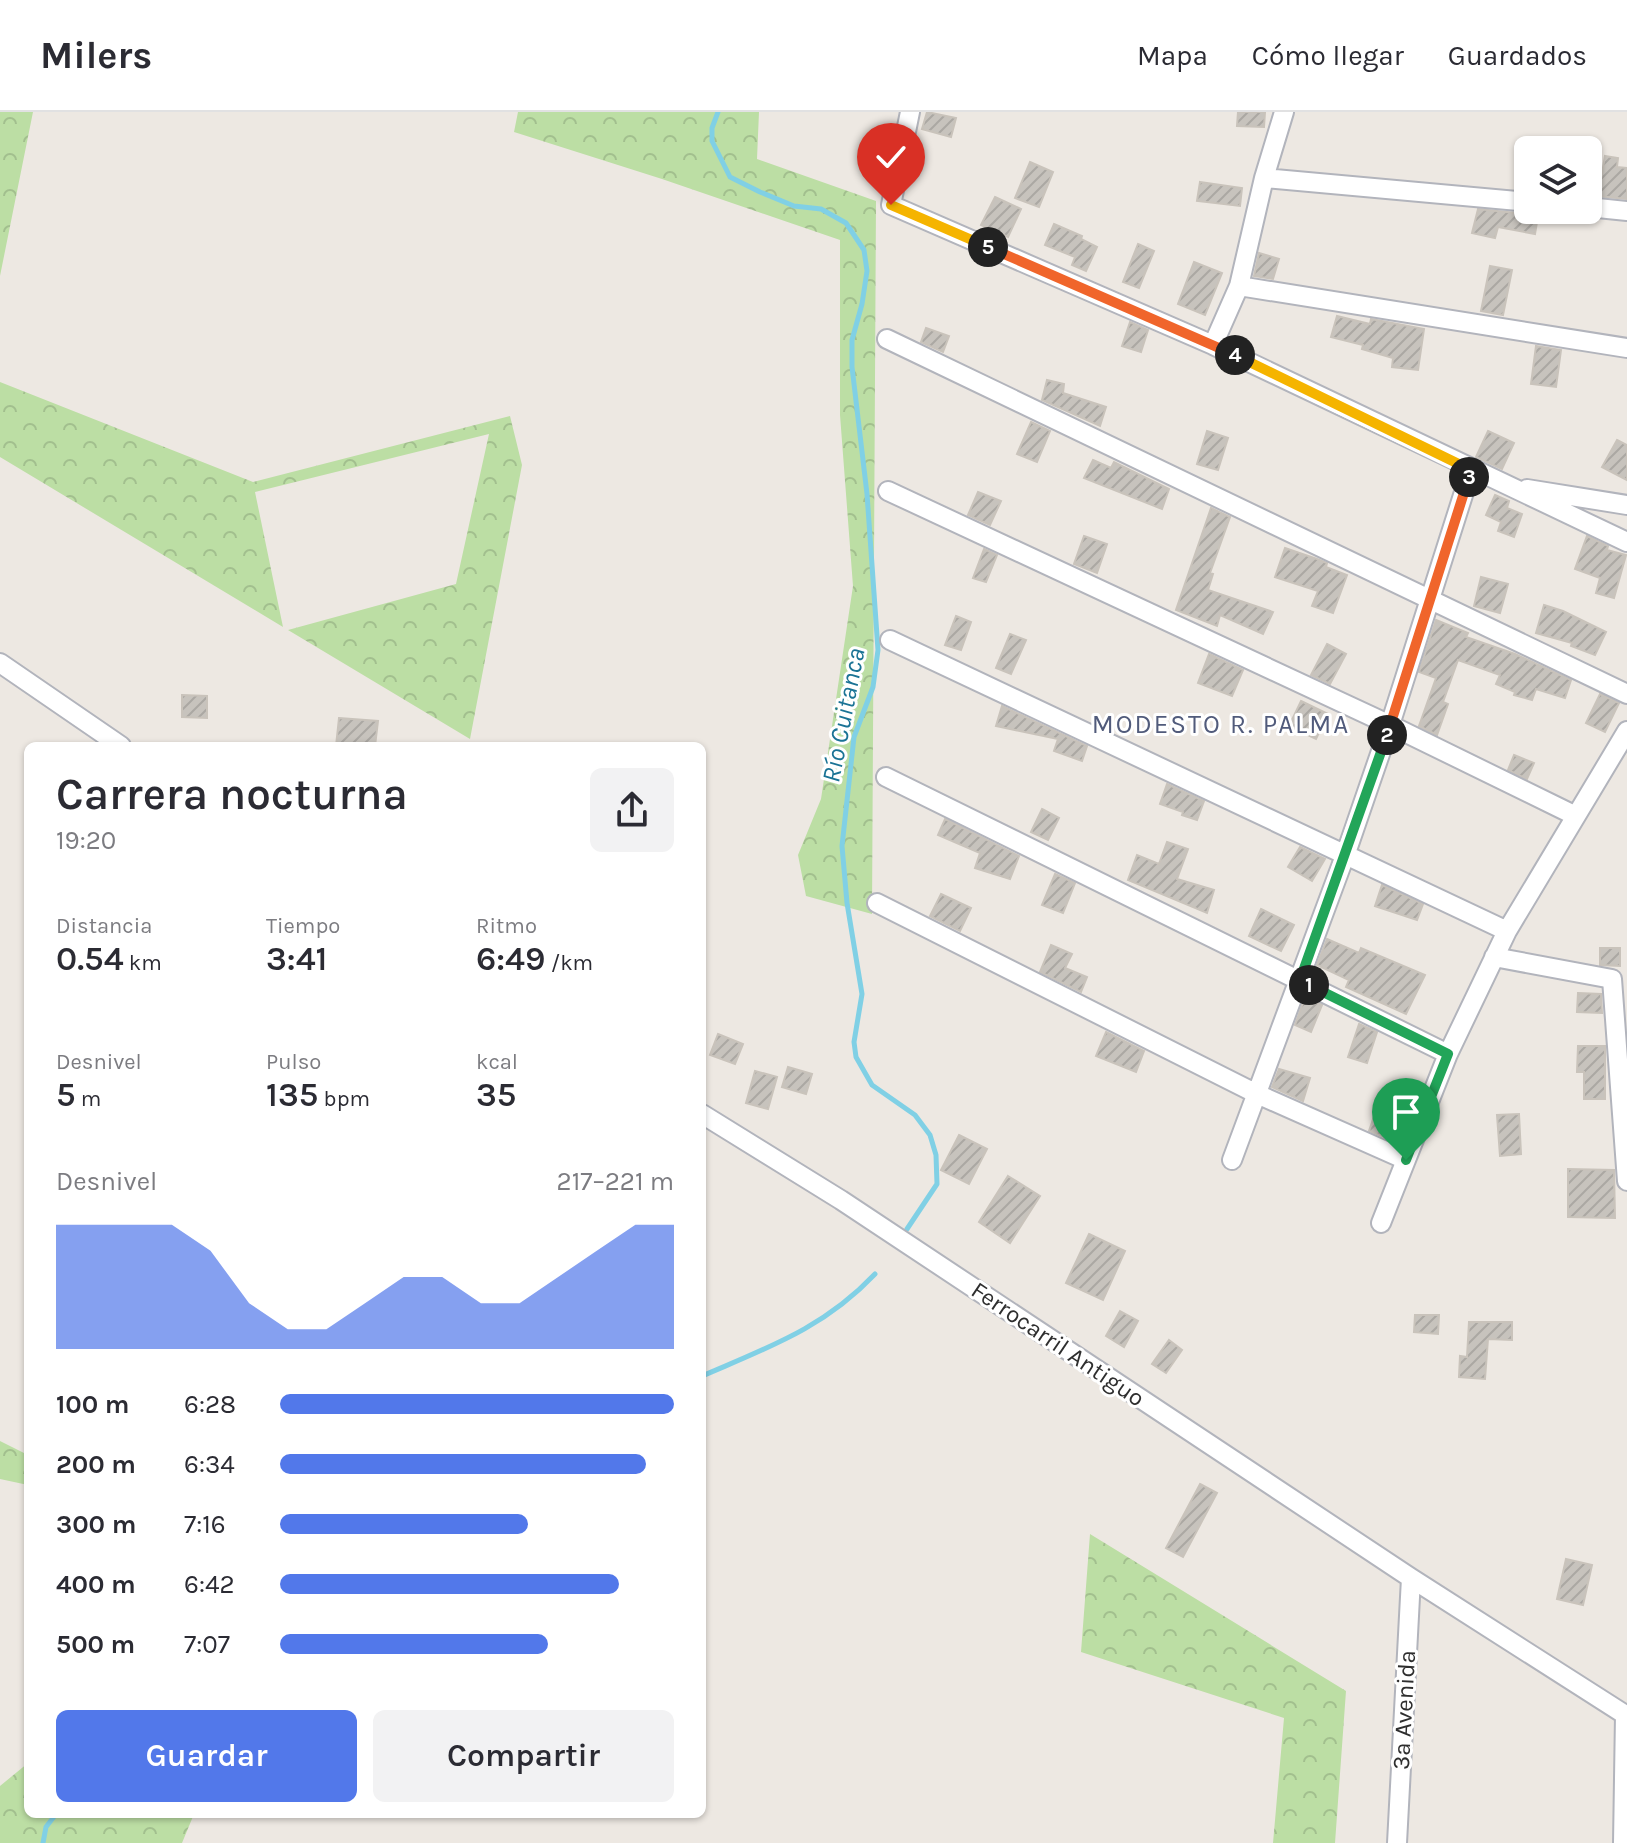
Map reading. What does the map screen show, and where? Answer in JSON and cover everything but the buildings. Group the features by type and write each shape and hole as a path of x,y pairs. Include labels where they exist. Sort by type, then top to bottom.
{"street":[{"path":"910,112 891,205 1213,345 1627,542"},
{"path":"1213,345 1239,286 1264,178 1284,112"},
{"path":"1264,178 1514,201"},
{"path":"1602,208 1627,211"},
{"path":"1239,286 1627,348"},
{"path":"887,339 1627,694"},
{"path":"1232,1160 1346,853 1471,470"},
{"path":"1505,486 1627,505"},
{"path":"888,491 1390,725 1576,816"},
{"path":"890,640 1507,931"},
{"path":"0,663 115,742"},
{"path":"1381,1223 1448,1054 1507,931 1627,731"},
{"path":"886,777 1448,1054"},
{"path":"877,903 1257,1094 1406,1160"},
{"path":"1494,957 1612,979 1627,1181"},
{"name":"Ferrocarril Antiguo","path":"706,1116 841,1200 1411,1578 1626,1716"},
{"name":"3a Avenida","path":"1397,1843 1411,1578"},
{"path":"1623,1843 1626,1716"}],"green space":[{"path":"0,112 33,112 0,276"},
{"path":"518,112 759,112 757,159 876,201 872,914 806,896 798,855 821,799 853,586 840,415 840,240 514,132"},
{"path":"0,382 253,482 510,416 522,465 470,739 288,630 456,584 489,434 255,492 283,627 0,457"},
{"path":"0,1441 24,1453 24,1484 0,1479"},
{"path":"1090,1534 1346,1691 1335,1843 1273,1843 1284,1718 1081,1652"},
{"path":"24,1766 24,1818 192,1818 182,1843 0,1843 0,1786"}],"waterway":[{"name":"Río Cuitanca","path":"718,112 712,128 712,141 730,177 794,206 821,209 846,223 864,250 867,271 852,340 852,367 867,494 878,650 873,687 854,737 842,846 847,903 862,994 854,1042 856,1057 872,1085 915,1115 930,1135 936,1155 937,1184 907,1229"},
{"name":"Río Cuitanca","path":"706,1374 816,1322 856,1293 875,1274"},
{"name":"Río Cuitanca","path":"43,1843 46,1827 53,1818"}],"district":[{"name":"MODESTO R. PALMA","path":"1221,724"}],"route":[{"path":"891,205 1213,345 1471,470 1390,725 1300,980 1448,1054 1406,1160"}]}
